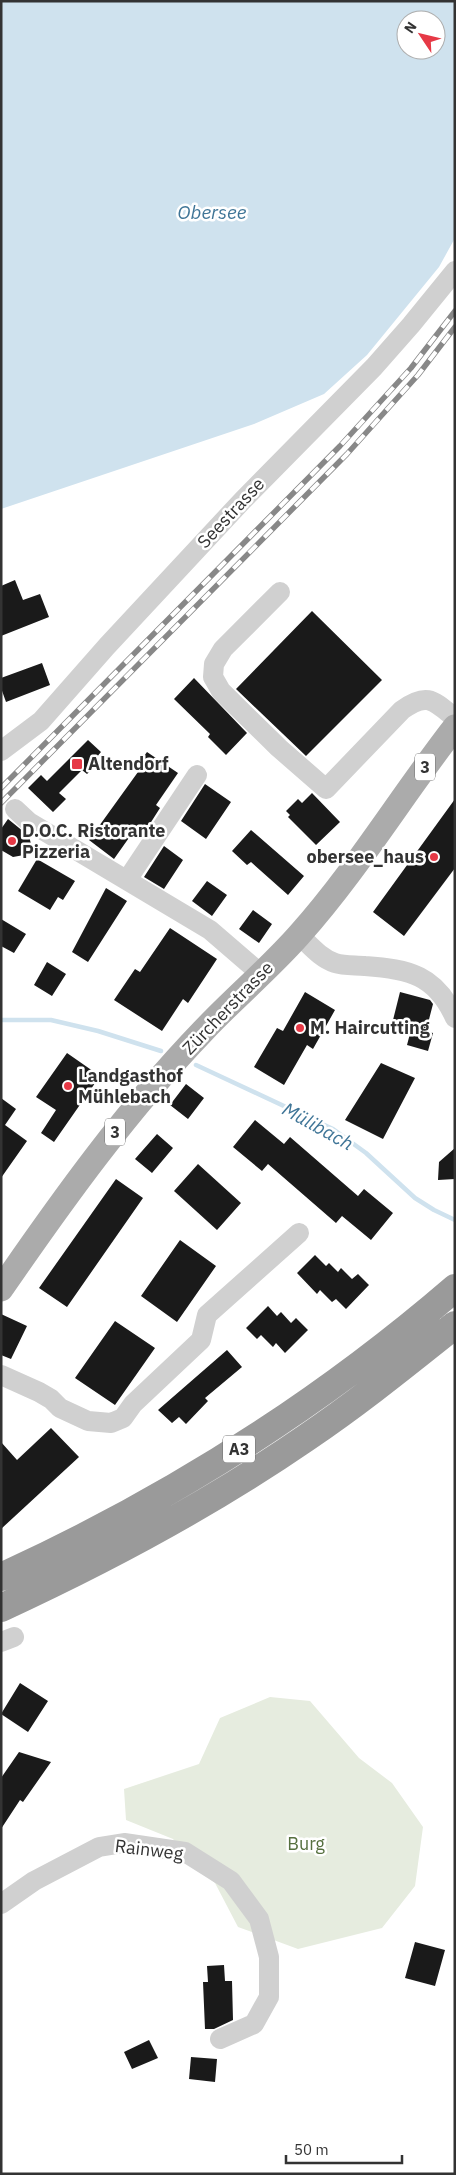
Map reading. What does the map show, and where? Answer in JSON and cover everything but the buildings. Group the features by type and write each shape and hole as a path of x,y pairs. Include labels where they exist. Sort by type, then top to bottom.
{"highway":[{"name":"A3","path":"1,1576 166,1494 248,1443 354,1369 455,1288"},
{"name":"A3","path":"1,1608 110,1556 232,1486 357,1402 455,1325"}],"main road":[{"name":"Zürcherstrasse","path":"1,1289 50,1218 112,1135 203,1030 299,935 360,860 396,807 455,727"}],"street":[{"name":"Seestrasse","path":"1,751 41,721 242,501 374,367 455,271"},
{"path":"280,592 223,649 214,664 213,677 221,691 326,789 402,710 415,700 426,699 438,705 455,718"},
{"path":"127,880 196,775"},
{"path":"15,809 29,822 210,930 261,974"},
{"path":"299,935 321,956 337,964 394,968 416,975 436,988 455,1018"},
{"path":"1,1374 51,1398 60,1408 88,1422 111,1423 123,1418 133,1404 201,1340 207,1315 299,1233"},
{"name":"Rainweg","path":"1,1904 34,1881 99,1847 124,1843 185,1852 231,1881 259,1919 269,1957 269,1997 254,2024 220,2039"}],"green space":[{"name":"Burg","path":"270,1697 310,1701 359,1758 392,1783 423,1827 415,1886 382,1928 298,1949 238,1927 215,1883 192,1866 173,1839 126,1820 124,1789 199,1764 220,1718"}],"water":[{"name":"Obersee","path":"1,1 455,1 455,238 439,267 367,355 324,394 254,424 1,509"}],"waterway":[{"name":"Mülibach","path":"1,1020 51,1020 98,1031 161,1051"},
{"name":"Mülibach","path":"196,1065 333,1129 366,1153 415,1198 455,1220"}],"railway":[{"path":"1,788 340,446 411,368 455,311"},
{"path":"1,803 347,454 418,375 455,327"}],"place":[{"name":"Altendorf","path":"77,764"},
{"name":"D.O.C. Ristorante Pizzeria","path":"12,841"},
{"name":"obersee_haus","path":"434,857"},
{"name":"M. Haircutting","path":"300,1028"},
{"name":"Landgasthof Mühlebach","path":"68,1086"}]}
